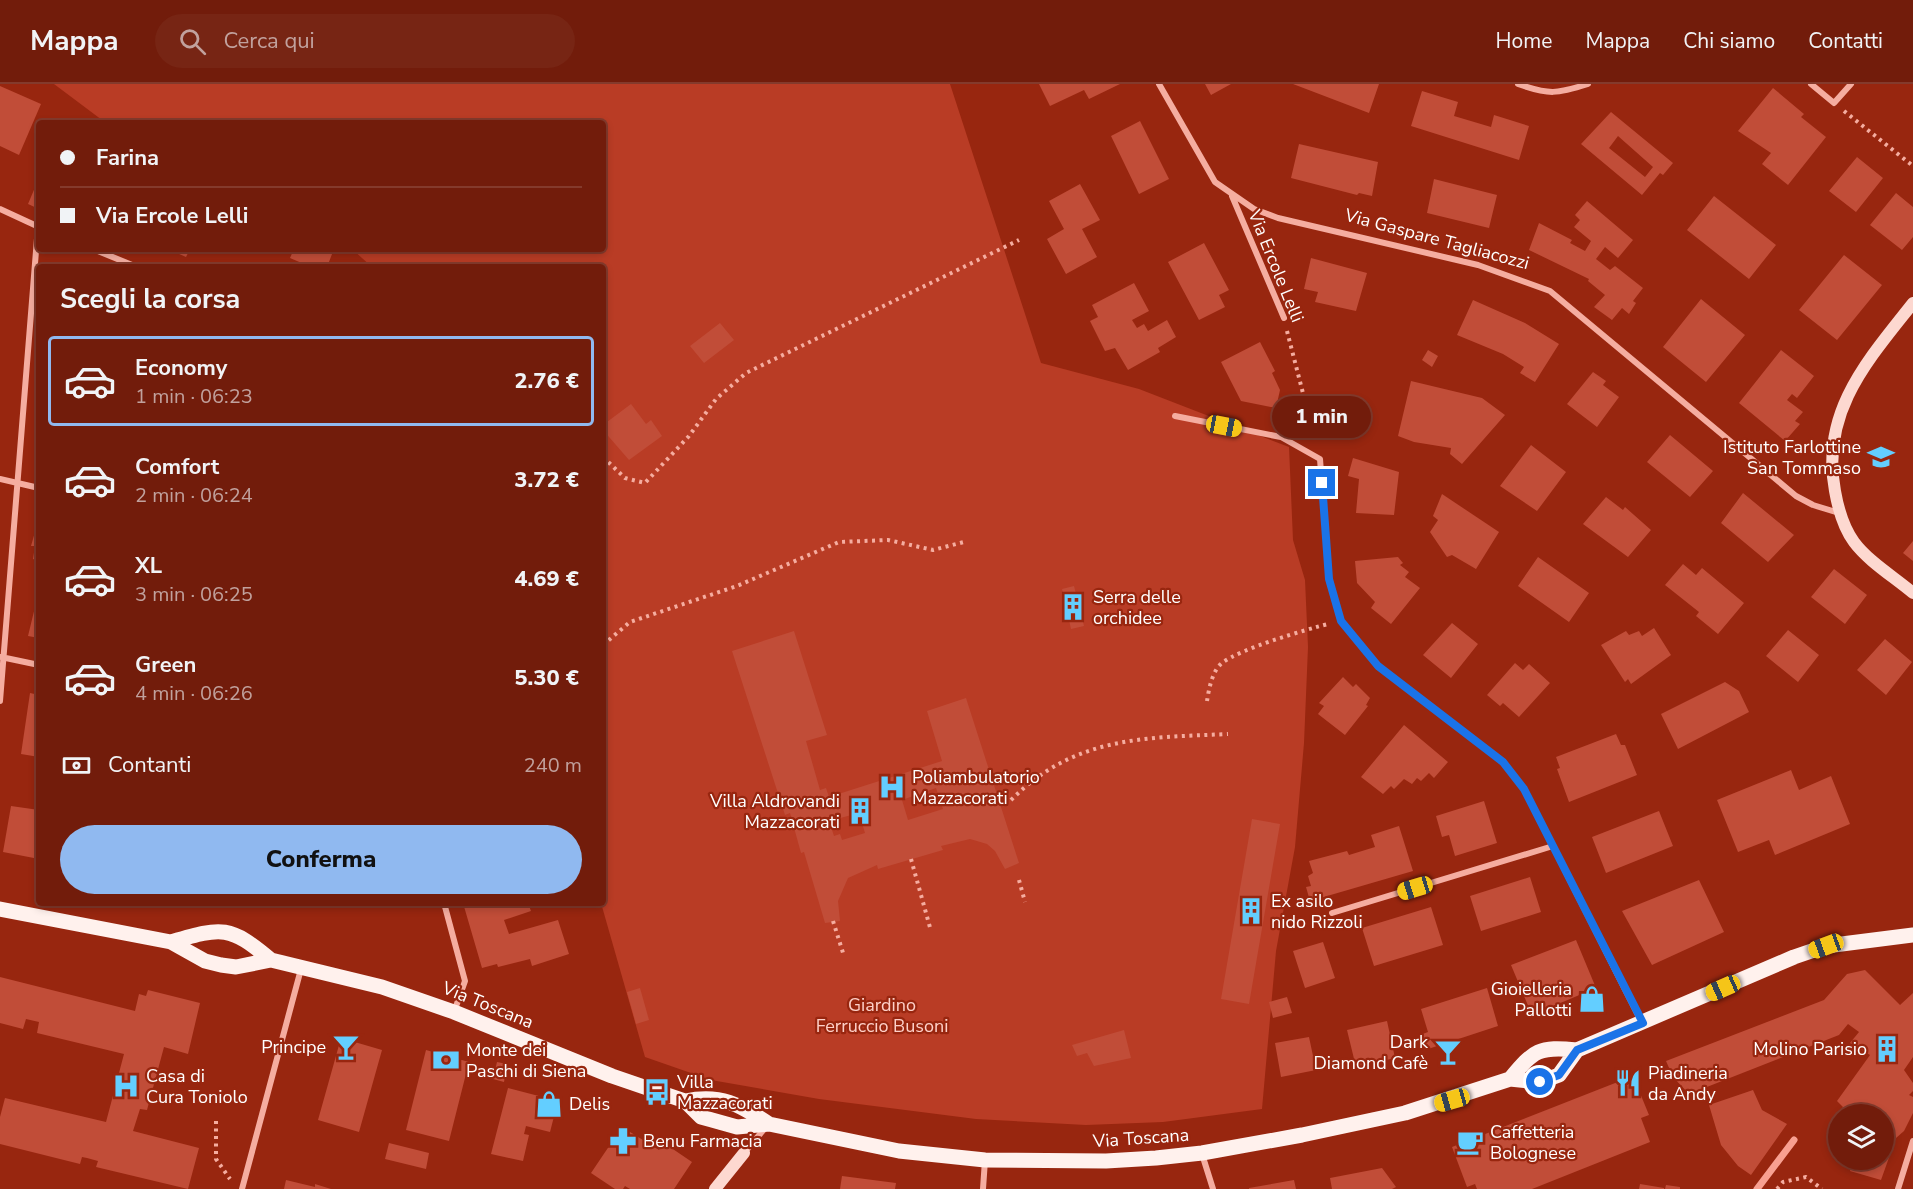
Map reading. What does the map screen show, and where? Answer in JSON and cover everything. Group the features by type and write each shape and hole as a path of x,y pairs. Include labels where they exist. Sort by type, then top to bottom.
{"main road":[{"name":"Via Toscana","path":"0,909 171,942 205,961 236,967 271,960 382,987 454,1012 612,1076 685,1101 701,1117 712,1120 736,1126 769,1124 899,1151 985,1160 1106,1161 1202,1153 1405,1113 1510,1079 1540,1082 1559,1075 1577,1050"},
{"name":"Via Toscana","path":"171,942 212,930 243,937 271,960"},
{"path":"1510,1079 1529,1056 1551,1048 1577,1050 1763,970 1826,946 1913,935"},
{"name":"Via Toscana","path":"685,1101 707,1097 726,1101 742,1106 769,1124"}],"street":[{"name":"Via Gaspare Tagliacozzi","path":"1159,84 1215,182 1231,196 1254,209 1278,218 1478,265 1550,291 1796,496 1813,505 1839,513"},
{"path":"1518,84 1545,93 1565,91 1588,84"},
{"path":"1811,84 1834,103 1851,84"},
{"name":"Via Ercole Lelli","path":"1231,196 1284,318"},
{"path":"0,209 36,225"},
{"path":"0,701 37,252"},
{"path":"100,252 130,264"},
{"path":"1913,303 1880,345 1841,406 1833,439 1832,473 1839,513 1854,542 1913,593"},
{"path":"1175,416 1281,438 1320,459 1329,579 1341,621 1378,666 1503,762 1524,789 1643,1023"},
{"path":"0,479 36,487"},
{"path":"2,657 36,664"},
{"path":"1332,913 1553,846"},
{"path":"445,906 465,981 454,1012"},
{"path":"242,1188 302,966"},
{"path":"715,1189 769,1124"},
{"path":"1898,1189 1913,1141"},
{"path":"1202,1153 1213,1189"},
{"path":"982,1189 985,1160"}],"path":[{"path":"1834,103 1913,166"},
{"path":"606,460 625,478 645,483 689,436 716,399 746,373 1018,240"},
{"name":"Via Ercole Lelli","path":"1284,318 1320,459"},
{"path":"606,642 630,622 737,586 839,542 888,540 933,550 964,542"},
{"path":"1207,701 1210,682 1221,664 1307,630 1341,621"},
{"path":"1011,800 1032,780 1089,748 1143,737 1228,734"},
{"path":"911,859 931,931"},
{"path":"1019,880 1025,902"},
{"path":"833,921 844,956"},
{"path":"216,1121 216,1159 228,1177 242,1188"},
{"path":"1777,1189 1783,1182 1806,1177 1822,1189"}],"green space":[{"name":"Giardino Ferruccio Busoni","path":"54,84 950,84 1041,363 1139,389 1289,447 1293,540 1305,580 1308,647 1304,743 1295,847 1276,951 1262,1109 1163,1122 1086,1125 976,1119 819,1099 711,1080 645,1057 602,906 606,906 606,264 369,264 355,252 606,252 606,120 102,120"}],"building":[{"path":"1039,84 1120,84 1089,99 1084,90 1050,106"},
{"path":"1205,84 1231,84 1211,95"},
{"path":"1293,84 1379,84 1369,113"},
{"path":"0,86 41,104 19,155 0,146"},
{"path":"1773,88 1804,114 1801,117 1826,137 1788,185 1762,164 1771,153 1738,131"},
{"path":"1422,91 1458,102 1454,116 1491,127 1494,115 1529,126 1519,160 1411,126"},
{"path":"1611,112 1673,163 1663,175 1660,173 1642,195 1581,144","holes":["1618,136 1653,167 1645,177 1609,148"]},
{"path":"1140,121 1169,179 1139,194 1111,136"},
{"path":"1299,144 1378,162 1372,196 1359,193 1357,195 1291,178"},
{"path":"1857,157 1883,178 1856,212 1829,191"},
{"path":"1434,179 1497,195 1489,228 1427,213"},
{"path":"1080,184 1100,220 1082,229 1097,257 1066,274 1047,239 1064,229 1049,201"},
{"path":"36,185 36,208 28,204"},
{"path":"1896,193 1913,207 1913,237 1902,250 1870,225"},
{"path":"1714,196 1776,245 1749,279 1687,230"},
{"path":"1587,201 1633,240 1618,258 1605,247 1596,259 1610,270 1615,266 1643,288 1633,301 1636,303 1629,314 1622,308 1612,320 1594,307 1605,295 1588,281 1589,279 1529,250 1539,223 1572,240 1570,243 1585,251 1591,241 1574,227 1580,220 1575,215"},
{"path":"1204,243 1229,290 1219,295 1225,307 1199,320 1168,262"},
{"path":"175,252 188,252 186,257"},
{"path":"293,252 333,252 328,264 304,264 290,258"},
{"path":"1844,255 1882,285 1837,340 1799,310"},
{"path":"1311,258 1367,273 1356,311 1315,302 1318,292 1304,289"},
{"path":"1134,283 1149,311 1132,320 1137,328 1144,324 1148,331 1167,320 1176,337 1158,348 1160,352 1128,370 1115,348 1105,351 1090,321 1098,317 1092,305"},
{"path":"1701,299 1745,335 1706,382 1663,347"},
{"path":"1473,300 1525,323 1559,344 1535,382 1520,373 1524,367 1503,354 1457,335"},
{"path":"720,323 734,340 704,363 690,346"},
{"path":"1260,342 1275,371 1272,373 1280,390 1276,408 1241,401 1221,362"},
{"path":"1428,350 1438,356 1432,367 1422,360"},
{"path":"1781,350 1814,376 1797,398 1792,394 1787,400 1803,412 1795,421 1800,424 1785,441 1739,403"},
{"path":"1593,372 1606,381 1603,385 1619,397 1597,427 1567,404"},
{"path":"1411,381 1482,398 1505,415 1462,464 1450,454 1451,448 1414,442 1398,436"},
{"path":"631,404 646,424 651,420 662,436 629,460 606,433 606,423"},
{"path":"1670,435 1713,471 1690,497 1647,462"},
{"path":"1531,445 1566,472 1537,511 1500,486"},
{"path":"1353,458 1399,472 1394,515 1356,513 1359,479 1348,476"},
{"path":"1743,493 1794,535 1768,562 1721,523"},
{"path":"1442,494 1499,532 1476,569 1452,555 1447,557 1430,532 1438,520 1433,516"},
{"path":"1606,497 1623,510 1625,507 1651,530 1628,557 1583,524"},
{"path":"36,528 36,560 33,559 35,546 31,546"},
{"path":"1913,541 1913,561 1903,553"},
{"path":"1398,557 1403,563 1400,565 1409,572 1405,577 1420,588 1391,624 1371,608 1375,602 1357,583 1355,561"},
{"path":"1538,557 1589,593 1569,622 1518,586"},
{"path":"1683,564 1696,575 1702,568 1744,603 1718,634 1696,616 1699,612 1665,585"},
{"path":"1834,569 1867,595 1845,624 1811,597"},
{"name":"Serra delle orchidee","path":"1074,586 1084,626 1071,629 1062,589"},
{"path":"36,603 36,637 28,636"},
{"path":"1452,623 1478,644 1451,678 1423,655"},
{"path":"1654,628 1671,655 1631,684 1628,679 1625,682 1601,645 1626,631 1629,635 1639,631 1642,636"},
{"path":"1788,630 1819,655 1798,682 1766,656"},
{"path":"794,631 827,735 806,741 820,790 826,788 829,797 942,761 927,711 966,698 1019,863 1005,869 995,851 987,844 970,839 941,846 943,850 878,869 877,865 848,878 838,901 840,921 825,923 804,852 801,853 790,813 785,815 732,651","holes":["936,788 943,809 908,820 902,800","859,813 865,833 842,840 840,834 834,836 829,821"]},
{"path":"1885,639 1912,662 1886,695 1857,670"},
{"path":"1515,663 1523,670 1529,664 1550,683 1519,717 1503,703 1500,706 1487,695"},
{"path":"1343,677 1353,687 1356,684 1370,698 1366,705 1368,706 1345,735 1318,714 1324,706 1319,703"},
{"path":"1725,682 1739,691 1749,712 1678,749 1661,714"},
{"path":"30,693 36,694 36,756 21,754"},
{"path":"1404,725 1448,762 1434,778 1429,773 1421,781 1417,778 1412,784 1404,779 1394,789 1391,786 1383,794 1361,777"},
{"path":"1616,734 1621,745 1625,745 1637,775 1569,802 1557,769 1560,768 1556,757"},
{"path":"1791,770 1799,790 1831,776 1850,824 1775,855 1769,840 1738,852 1717,800"},
{"path":"1484,801 1497,843 1455,856 1449,835 1442,837 1436,816"},
{"path":"11,806 36,810 36,858 3,852"},
{"path":"1659,811 1673,846 1606,873 1592,837"},
{"name":"Ex asilo nido Rizzoli","path":"1252,819 1280,824 1249,1004 1221,999"},
{"path":"1399,826 1413,871 1310,901 1306,887 1311,886 1308,876 1313,873 1309,861 1347,851 1349,855 1375,847 1371,835"},
{"path":"1530,877 1541,912 1481,931 1470,896"},
{"path":"1699,880 1724,932 1652,965 1622,911"},
{"path":"464,906 529,906 531,911 504,920 509,934 558,920 569,954 532,966 530,959 498,967 497,964 482,968"},
{"path":"1431,907 1443,945 1374,966 1362,928"},
{"path":"1576,940 1596,988 1532,1015 1511,965"},
{"path":"1323,942 1335,978 1305,988 1293,951"},
{"path":"1865,970 1900,1005 1913,993 1913,1057 1904,1070 1913,1083 1913,1091 1909,1095 1913,1097 1913,1113 1904,1131 1896,1138 1894,1144 1894,1104 1840,1104 1837,1101 1870,1055 1850,1043 1859,1032 1848,1024 1839,1035 1689,1094 1673,1077 1666,1061 1824,1000 1847,974"},
{"path":"0,977 135,1011 139,994 146,996 148,990 200,1003 188,1054 164,1047 147,1110 140,1109 133,1131 199,1148 188,1189 96,1167 98,1161 87,1158 82,1157 80,1164 0,1144 0,1117 5,1098 106,1122 124,1054 37,1033 39,1022 26,1019 23,1029 0,1023"},
{"path":"640,988 649,1020 636,1024 627,992"},
{"path":"1487,988 1498,1026 1425,1050 1420,1035 1428,1032 1421,1009"},
{"path":"1287,997 1292,1013 1273,1018 1269,1002"},
{"path":"1387,1021 1395,1058 1356,1067 1347,1030"},
{"path":"1124,1030 1131,1058 1094,1066 1087,1053 1077,1056 1072,1045"},
{"path":"1309,1037 1316,1070 1281,1077 1275,1043"},
{"path":"341,1038 382,1050 359,1132 318,1120"},
{"path":"426,1050 469,1062 449,1141 406,1130"},
{"path":"497,1062 507,1064 504,1082 493,1079"},
{"path":"1633,1076 1649,1115 1641,1118 1650,1142 1532,1189 1477,1189 1475,1184 1467,1187 1452,1147"},
{"path":"508,1088 558,1101 550,1132 526,1126 524,1134 529,1135 523,1161 491,1154"},
{"path":"1753,1090 1762,1110 1787,1124 1751,1175 1738,1166 1721,1145 1709,1105"},
{"path":"622,1127 659,1150 664,1143 692,1162 674,1189 630,1189 625,1186 623,1189 615,1189 591,1173"},
{"path":"389,1143 429,1153 426,1169 385,1159"},
{"path":"1382,1168 1396,1187 1392,1189 1332,1189 1330,1178"},
{"path":"1850,1170 1885,1170 1881,1180"},
{"path":"842,1176 896,1183 895,1189 840,1189"},
{"path":"286,1180 315,1187 315,1184 331,1189 284,1189"},
{"path":"1294,1180 1296,1189 1249,1189 1249,1188"},
{"path":"1640,1184 1664,1188 1664,1189 1639,1189"},
{"path":"1666,1185 1680,1187 1680,1189 1665,1189"}],"waterway":[{"path":"1757,1189 1794,1140"}],"place":[{"name":"Istituto Farlottine San Tommaso","path":"1881,457"},
{"name":"Serra delle orchidee","path":"1073,607"},
{"name":"Poliambulatorio Mazzacorati","path":"892,787"},
{"name":"Villa Aldrovandi Mazzacorati","path":"860,811"},
{"name":"Ex asilo nido Rizzoli","path":"1251,911"},
{"name":"Gioielleria Pallotti","path":"1592,999"},
{"name":"Principe","path":"346,1047"},
{"name":"Molino Parisio","path":"1887,1049"},
{"name":"Dark Diamond Cafè","path":"1448,1052"},
{"name":"Monte dei Paschi di Siena","path":"446,1060"},
{"name":"Piadineria da Andy","path":"1628,1083"},
{"name":"Casa di Cura Toniolo","path":"126,1086"},
{"name":"Villa Mazzacorati","path":"657,1092"},
{"name":"Delis","path":"549,1104"},
{"name":"Benu Farmacia","path":"623,1141"},
{"name":"Caffetteria Bolognese","path":"1470,1142"}],"route":[{"path":"1322,483 1329,579 1341,621 1378,666 1503,762 1524,789 1643,1023 1577,1050 1559,1075 1540,1082"}]}
